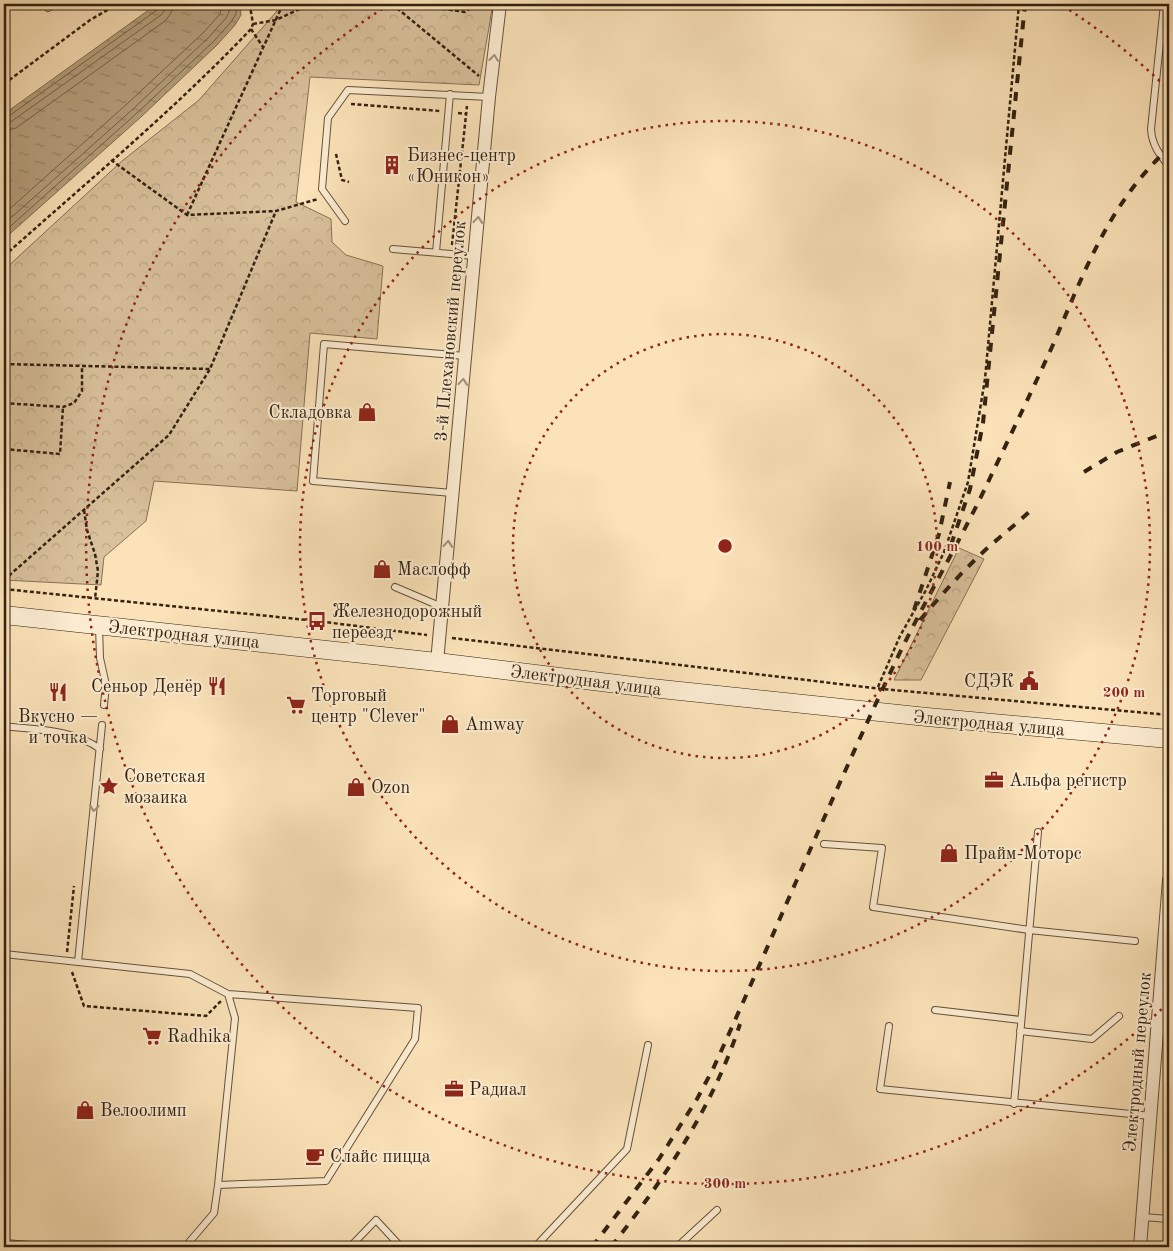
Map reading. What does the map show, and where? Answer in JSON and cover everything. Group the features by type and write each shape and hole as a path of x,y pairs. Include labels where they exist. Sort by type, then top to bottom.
{"street":[{"name":"3-й Плехановский переулок","path":"437,662 474,256 485,96 500,4"},
{"name":"Электродная улица","path":"4,616 437,662 642,687 927,718 1169,739"},
{"name":"Электродный переулок","path":"1140,1247 1169,880"}],"lane":[{"path":"48,8 56,4"},
{"path":"1164,4 1150,129 1155,148 1169,166"},
{"path":"345,221 322,188 328,118 348,90 485,96"},
{"path":"436,252 450,94"},
{"path":"393,249 474,256"},
{"path":"452,493 313,480 324,344 465,356"},
{"path":"395,587 442,606"},
{"path":"99,625 100,658 106,685 104,705"},
{"path":"78,962 102,725"},
{"path":"4,726 70,734 91,742 100,749"},
{"path":"1014,1104 1038,832"},
{"path":"824,844 882,848 873,906 1029,930 1135,941"},
{"path":"4,954 190,974 228,994 418,1008 416,1039 326,1181 218,1185"},
{"path":"186,1247 214,1212 235,1018 228,994"},
{"path":"936,1010 1021,1020"},
{"path":"1020,1031 1092,1039 1119,1016"},
{"path":"889,1026 880,1090 1150,1116"},
{"path":"535,1247 627,1149 648,1045"},
{"path":"677,1247 717,1210"},
{"path":"1142,1217 1169,1220"},
{"path":"350,1247 376,1220 400,1247"},
{"path":"4,1243 57,1247"}],"path":[{"path":"4,84 90,20 118,4"},
{"path":"4,256 193,88 251,30 253,24 248,4"},
{"path":"187,215 283,4"},
{"path":"253,24 276,20 310,4"},
{"path":"392,4 482,79 485,96"},
{"path":"410,4 465,12 476,4"},
{"path":"877,688 900,636 926,590 944,552 968,482 985,379 1019,4"},
{"path":"251,30 263,47"},
{"path":"451,254 468,95"},
{"path":"345,103 466,114"},
{"path":"336,154 342,180 349,182"},
{"path":"112,160 187,215 276,210 327,196"},
{"path":"4,580 169,435 210,369 276,210"},
{"path":"4,364 210,369"},
{"path":"4,403 63,407 74,403 82,391 82,366"},
{"path":"4,449 60,454 63,407"},
{"path":"84,510 87,530 95,554 98,571 96,599"},
{"path":"4,589 317,621 429,635"},
{"path":"450,638 877,688 1169,715"},
{"path":"69,959 67,950 75,881"},
{"path":"71,968 75,985 84,1006 206,1016 228,994"}],"green space":[{"path":"279,4 493,4 479,85 310,77 296,202 331,219 332,242 346,255 383,266 377,339 310,333 297,491 154,481 146,521 104,557 101,585 4,580 4,270 122,161 199,100 277,11"},
{"path":"959,548 984,559 921,680 894,680"}],"water":[{"path":"157,4 240,4 241,15 235,25 217,45 141,117 4,239 4,114"}],"railway":[{"path":"951,545 970,489 983,423 1025,4"},
{"path":"592,1247 659,1159 697,1099 713,1069 893,667 978,502 1044,363 1087,266 1129,192 1169,148"},
{"path":"1084,472 1117,452 1169,431"},
{"path":"914,610 939,534 950,482"},
{"path":"920,620 973,562 1033,508"},
{"path":"611,1247 650,1195 686,1141 716,1084 740,1024"}],"place":[{"name":"Бизнес-центр «Юникон»","path":"392,165"},
{"name":"Складовка","path":"367,412"},
{"name":"Маслофф","path":"382,569"},
{"name":"Железнодорожный переезд","path":"317,621"},
{"name":"СДЭК","path":"1029,681"},
{"name":"Сеньор Денёр","path":"217,686"},
{"name":"Вкусно — и точка","path":"58,692"},
{"name":"Торговый центр \"Clever\"","path":"296,705"},
{"name":"Amway","path":"450,724"},
{"name":"Альфа регистр","path":"994,780"},
{"name":"Советская мозаика","path":"109,786"},
{"name":"Ozon","path":"356,787"},
{"name":"Прайм-Моторс","path":"949,853"},
{"name":"Radhika","path":"152,1036"},
{"name":"Радиал","path":"454,1089"},
{"name":"Велоолимп","path":"85,1110"},
{"name":"Слайс пицца","path":"315,1156"}]}
